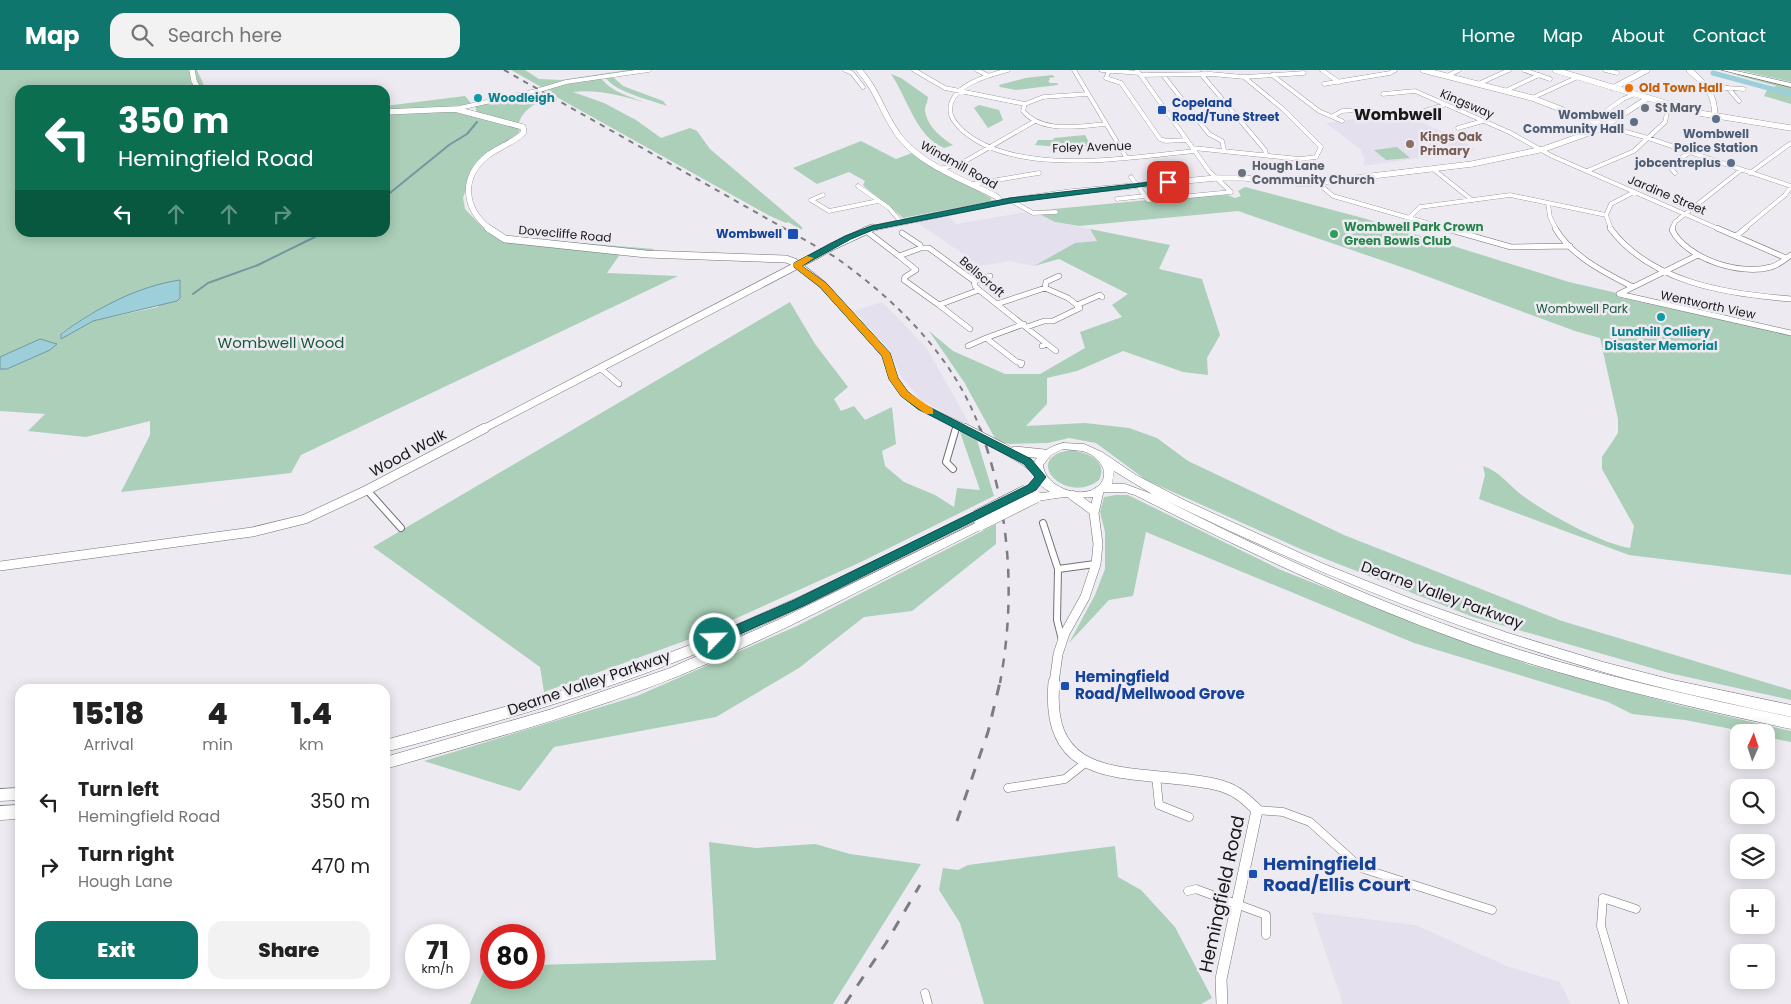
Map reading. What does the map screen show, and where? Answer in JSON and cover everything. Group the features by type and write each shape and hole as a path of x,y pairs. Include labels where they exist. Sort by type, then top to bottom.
{"highway":[{"path":"1072,446 1089,449 1103,457 1110,468 1111,473 1107,484 1101,490 1086,494 1070,494 1052,488 1040,475 1039,463 1044,454 1056,448 1072,446"},
{"name":"Dearne Valley Parkway","path":"1103,457 1140,482 1258,540 1378,590 1488,632 1605,667 1709,694 1791,711"},
{"name":"Dearne Valley Parkway","path":"1032,494 1040,475"},
{"name":"Dearne Valley Parkway","path":"1101,490 1125,488 1139,492 1250,548 1365,598 1494,647 1668,695 1791,723"},
{"name":"Dearne Valley Parkway","path":"390,745 472,724 618,678 690,650 798,603 1032,494 1070,494"},
{"name":"Dearne Valley Parkway","path":"390,762 544,718 635,687 706,659 978,520"},
{"path":"0,795 15,794"},
{"path":"0,813 15,812"}],"main road":[{"path":"1725,70 1791,85"}],"street":[{"path":"192,70 196,85"},
{"path":"455,109 536,92 566,82 649,70"},
{"path":"845,70 852,73 863,87"},
{"name":"Windmill Road","path":"859,70 870,83 887,118 906,144 918,154 997,197 1001,202"},
{"path":"914,70 941,86 1025,104 1043,97 1088,94"},
{"path":"977,70 987,75"},
{"path":"959,90 987,75 1008,70"},
{"path":"1074,70 1126,156"},
{"path":"1101,70 1163,75 1244,77 1304,73"},
{"path":"1321,70 1339,82"},
{"path":"1324,85 1390,73 1395,70"},
{"path":"1424,70 1532,98 1605,126 1648,138 1791,186 1785,195 1736,236"},
{"path":"1447,76 1459,70"},
{"path":"1478,84 1509,70"},
{"path":"1524,70 1550,79"},
{"path":"1555,70 1677,107 1715,116 1791,128"},
{"path":"1569,74 1576,70"},
{"path":"1605,70 1617,73"},
{"path":"1613,88 1646,70"},
{"path":"1689,70 1708,87 1716,103 1715,116"},
{"path":"1109,71 1106,78 1121,83 1160,139 1187,140"},
{"path":"1131,177 1148,200 1231,193 1216,178 1194,150 1139,73"},
{"path":"1163,75 1209,134 1222,141 1224,150"},
{"path":"1201,75 1265,150 1266,154"},
{"path":"1272,75 1319,111 1342,121"},
{"path":"1505,91 1539,75"},
{"name":"Foley Avenue","path":"959,90 950,106 955,122 968,135 990,147 1015,154 1044,159 1079,160 1194,150 1224,150 1295,159 1318,155 1321,147 1282,108 1244,77"},
{"path":"1532,98 1578,77"},
{"path":"1708,87 1744,89"},
{"path":"1728,88 1739,101"},
{"name":"Kingsway","path":"1383,94 1413,90 1510,132 1540,150"},
{"path":"1606,111 1623,98 1630,98 1635,94"},
{"path":"831,247 865,230 1010,200 1136,184 1216,178 1245,178 1305,184 1318,183 1472,164 1540,150 1605,126 1648,98"},
{"path":"1025,104 1023,107 1024,114 1035,121 1058,126 1106,124"},
{"path":"1420,112 1444,105"},
{"path":"472,106 474,114"},
{"path":"1587,171 1630,153 1665,122 1667,114 1677,107"},
{"name":"Dovecliffe Road","path":"390,112 430,108 455,109 524,129 519,137 482,160 476,168 467,197 470,208 490,230 505,239 646,254 786,259 796,265"},
{"path":"1333,116 1342,111 1358,110"},
{"path":"943,168 962,163 1035,121"},
{"path":"1458,128 1483,121"},
{"path":"1750,173 1791,143"},
{"name":"Jardine Street","path":"1540,150 1736,236 1789,256"},
{"path":"1675,173 1670,164 1689,153"},
{"path":"1433,169 1472,200"},
{"path":"1740,170 1673,225 1673,234 1684,246 1698,255 1724,264 1750,269 1771,267 1789,256"},
{"path":"973,184 1039,173"},
{"path":"1318,183 1333,196 1512,248 1570,246"},
{"path":"858,186 893,212 901,222"},
{"path":"1634,192 1611,204 1606,215 1609,227 1624,245 1667,271 1708,288 1752,296 1791,299"},
{"path":"823,195 811,200 829,211 878,201"},
{"path":"1410,218 1420,207 1510,195 1606,215"},
{"path":"1785,195 1791,197"},
{"path":"1117,199 1144,196"},
{"path":"1010,200 1033,213 1056,212"},
{"path":"1548,203 1554,227 1570,246 1607,274 1634,287 1698,255"},
{"path":"865,230 916,270 904,278 906,283 970,330"},
{"name":"Bellscroft","path":"902,233 920,245 921,248 929,248 974,281 975,286 979,290 1025,326 1044,345 1056,351"},
{"path":"908,237 916,234"},
{"name":"Wood Walk","path":"0,566 252,532 305,520 367,490 831,247"},
{"path":"898,256 921,248"},
{"path":"796,265 823,285 886,355 894,379 905,394 922,407 1028,462 1040,475"},
{"path":"974,281 990,276"},
{"path":"1045,288 1046,282 1059,276"},
{"name":"Wentworth View","path":"1634,287 1619,294 1791,333"},
{"path":"968,346 986,338 1025,326 1044,321 1053,321 1080,308 1068,298 1045,288 997,304"},
{"path":"939,306 979,290"},
{"path":"1077,306 1100,296 1102,297"},
{"path":"986,338 1021,364"},
{"path":"600,368 619,384"},
{"path":"953,469 946,462 957,425"},
{"path":"1004,448 1044,454"},
{"path":"367,490 401,528"},
{"name":"Hemingfield Road","path":"1101,490 1094,511 1098,528 1098,555 1084,601 1069,624 1055,665 1053,709 1056,729 1065,748 1085,763 1115,774 1156,776 1217,785 1238,792 1250,800 1257,810 1221,979 1222,1004"},
{"path":"1070,494 1080,499 1094,511"},
{"name":"Hemingfield Road","path":"1043,522 1058,569 1057,620 1062,640"},
{"path":"1058,569 1095,564"},
{"path":"1008,788 1065,779 1085,763"},
{"path":"1156,776 1159,805 1189,818"},
{"path":"1257,810 1284,812 1310,822 1361,868 1492,910"},
{"path":"1188,891 1196,889 1266,915 1266,935"},
{"path":"1624,1004 1601,926 1604,898 1636,910"},
{"path":"925,993 928,1004"}],"shaded area":[{"name":"Kings Oak Primary","path":"1400,113 1457,138 1477,150 1363,166 1365,159 1360,149 1326,123"},
{"path":"1033,211 1055,222 1090,229 1097,241 1075,243 1034,266 1009,261 981,266 916,222 948,215 956,224"},
{"path":"882,302 926,347 972,428 921,400 902,378 889,350 854,311"},
{"path":"1312,912 1416,925 1509,967 1560,982 1571,1004 1343,1004"}],"green space":[{"name":"Wombwell Wood","path":"0,70 197,70 204,85 15,85 15,237 390,237 390,105 465,96 472,104 456,106 456,109 477,113 475,106 537,92 547,99 530,108 520,119 519,123 508,123 520,129 518,136 490,151 473,168 463,198 465,209 488,233 508,237 654,249 652,253 623,250 607,273 678,276 301,455 291,473 121,492 150,435 150,421 86,437 28,431 45,414 0,411 0,369 8,369 56,344 40,340 0,357","holes":["174,281 158,307 93,321 61,338 61,333 90,314"]},
{"path":"511,70 525,70 539,79 561,80 627,70 642,70 543,88"},
{"path":"1738,70 1791,70 1791,82"},
{"path":"891,74 901,78 928,97 925,108 930,125 938,134 953,145 944,148 934,143 926,135 913,116"},
{"path":"1732,74 1760,78 1791,86 1791,104 1764,96 1768,88 1777,86"},
{"path":"1052,75 1055,77 1049,78 1050,80 1048,81 1058,85 1016,90 1000,87 999,85 1026,78"},
{"path":"601,78 610,87 647,103 601,92 573,92 604,103 636,120 661,138 690,128 697,131 710,149 802,227 802,230 788,222 786,223 770,216 544,90 567,83"},
{"path":"606,78 614,78 623,86 663,101 667,106 625,91"},
{"path":"979,105 999,110 1003,120 988,128 974,108"},
{"path":"1085,135 1091,146 1059,147 1035,145 1038,140 1053,140 1054,138"},
{"path":"861,141 896,159 912,153 991,198 991,201 903,218 865,187 863,185 865,181 849,172 817,184 793,168"},
{"path":"1397,147 1410,158 1386,160 1374,150"},
{"name":"Wombwell Park","path":"1245,187 1363,218 1569,282 1617,293 1617,297 1791,335 1791,575 1629,555 1479,499 1485,475 1483,466 1494,471 1523,496 1545,511 1605,541 1630,548 1634,526 1602,469 1602,457 1618,433 1618,419 1600,338 1575,331 1410,270 1238,211 1079,226 1055,222 1033,211 1158,199 1227,195 1235,198 1241,196 1238,191"},
{"path":"1090,229 1170,245 1159,269 1202,279 1220,335 1207,358 1208,375 1183,372 1123,351 1077,371 1047,378 1047,404 1026,426 1085,423 1129,428 1157,438 1188,461 1344,535 1562,621 1791,690 1791,700 1669,673 1473,617 1303,550 1146,480 1096,443 1069,438 1048,443 1010,444 997,442 964,382 929,331 953,351 1005,374 1040,374 1085,348 1080,332 1122,317 1112,305 1128,294 1059,259 1034,266 1075,243 1097,241"},
{"path":"790,302 815,344 848,387 834,399 841,411 854,406 865,420 892,407 896,444 882,451 885,466 904,482 935,495 954,507 957,488 980,490 960,432 977,440 994,496 861,562 690,639 544,692 540,667 373,547"},
{"path":"1070,450 1089,455 1098,462 1101,467 1099,480 1086,487 1074,487 1062,484 1053,478 1049,470 1049,462 1056,455"},
{"path":"1128,495 1281,570 1439,633 1530,665 1674,704 1761,724 1730,724 1730,729 1685,720 1632,714 1608,702 1414,643 1146,532 1133,596 1109,600 1069,643 1095,595 1105,569 1105,532 1100,512 1104,497"},
{"path":"996,524 996,544 912,611 864,617 799,668 716,717 554,747 520,791 424,761 637,696 797,626"},
{"path":"1775,727 1791,731 1791,742 1775,739"},
{"path":"709,842 756,848 815,844 850,854 921,864 833,1004 470,1004 480,980 480,989 545,989 545,965 716,960"},
{"path":"1115,846 1118,877 1141,890 1175,927 1212,998 1201,1004 984,1004 960,923 939,890 943,868 958,870 968,865"}],"water":[{"path":"180,280 180,298 177,301 93,321 61,339 61,334 74,325 118,300 148,287"},
{"path":"40,339 57,344 50,350 7,369 0,369 0,357"}],"waterway":[{"path":"1713,73 1791,94"},
{"path":"390,193 449,145 467,134 477,122"},
{"path":"193,294 208,283 258,265 315,237"}],"railway":[{"path":"504,70 835,257 858,274 901,312 939,355 969,403 980,429"},
{"path":"980,428 998,491 1004,522 1007,554 1009,586 1008,619 1000,683"},
{"path":"957,821 988,732 1000,682"},
{"path":"845,1004 886,943 920,885"}],"slow traffic":[{"path":"810,258 796,265 823,285 886,355 894,379 905,394 929,411"}],"place":[{"name":"Old Town Hall","path":"1629,88"},
{"name":"Woodleigh","path":"478,98"},
{"name":"St Mary","path":"1645,108"},
{"name":"Copeland Road/Tune Street","path":"1162,110"},
{"name":"Wombwell Police Station","path":"1716,119"},
{"name":"Wombwell Community Hall","path":"1634,122"},
{"name":"Kings Oak Primary","path":"1410,144"},
{"name":"jobcentreplus","path":"1731,163"},
{"name":"Hough Lane Community Church","path":"1242,173"},
{"name":"Wombwell","path":"793,234"},
{"name":"Wombwell Park Crown Green Bowls Club","path":"1334,234"},
{"name":"Lundhill Colliery Disaster Memorial","path":"1661,317"},
{"name":"Hemingfield Road/Mellwood Grove","path":"1065,686"},
{"name":"Hemingfield Road/Ellis Court","path":"1253,874"}],"district":[{"name":"Wombwell","path":"1398,114"}],"route":[{"path":"715,639 798,603 1010,499 1032,488 1041,477 1028,462 922,407 905,394 894,379 886,355 823,285 796,265 848,237 871,228 1010,200 1136,184 1168,182"}]}
